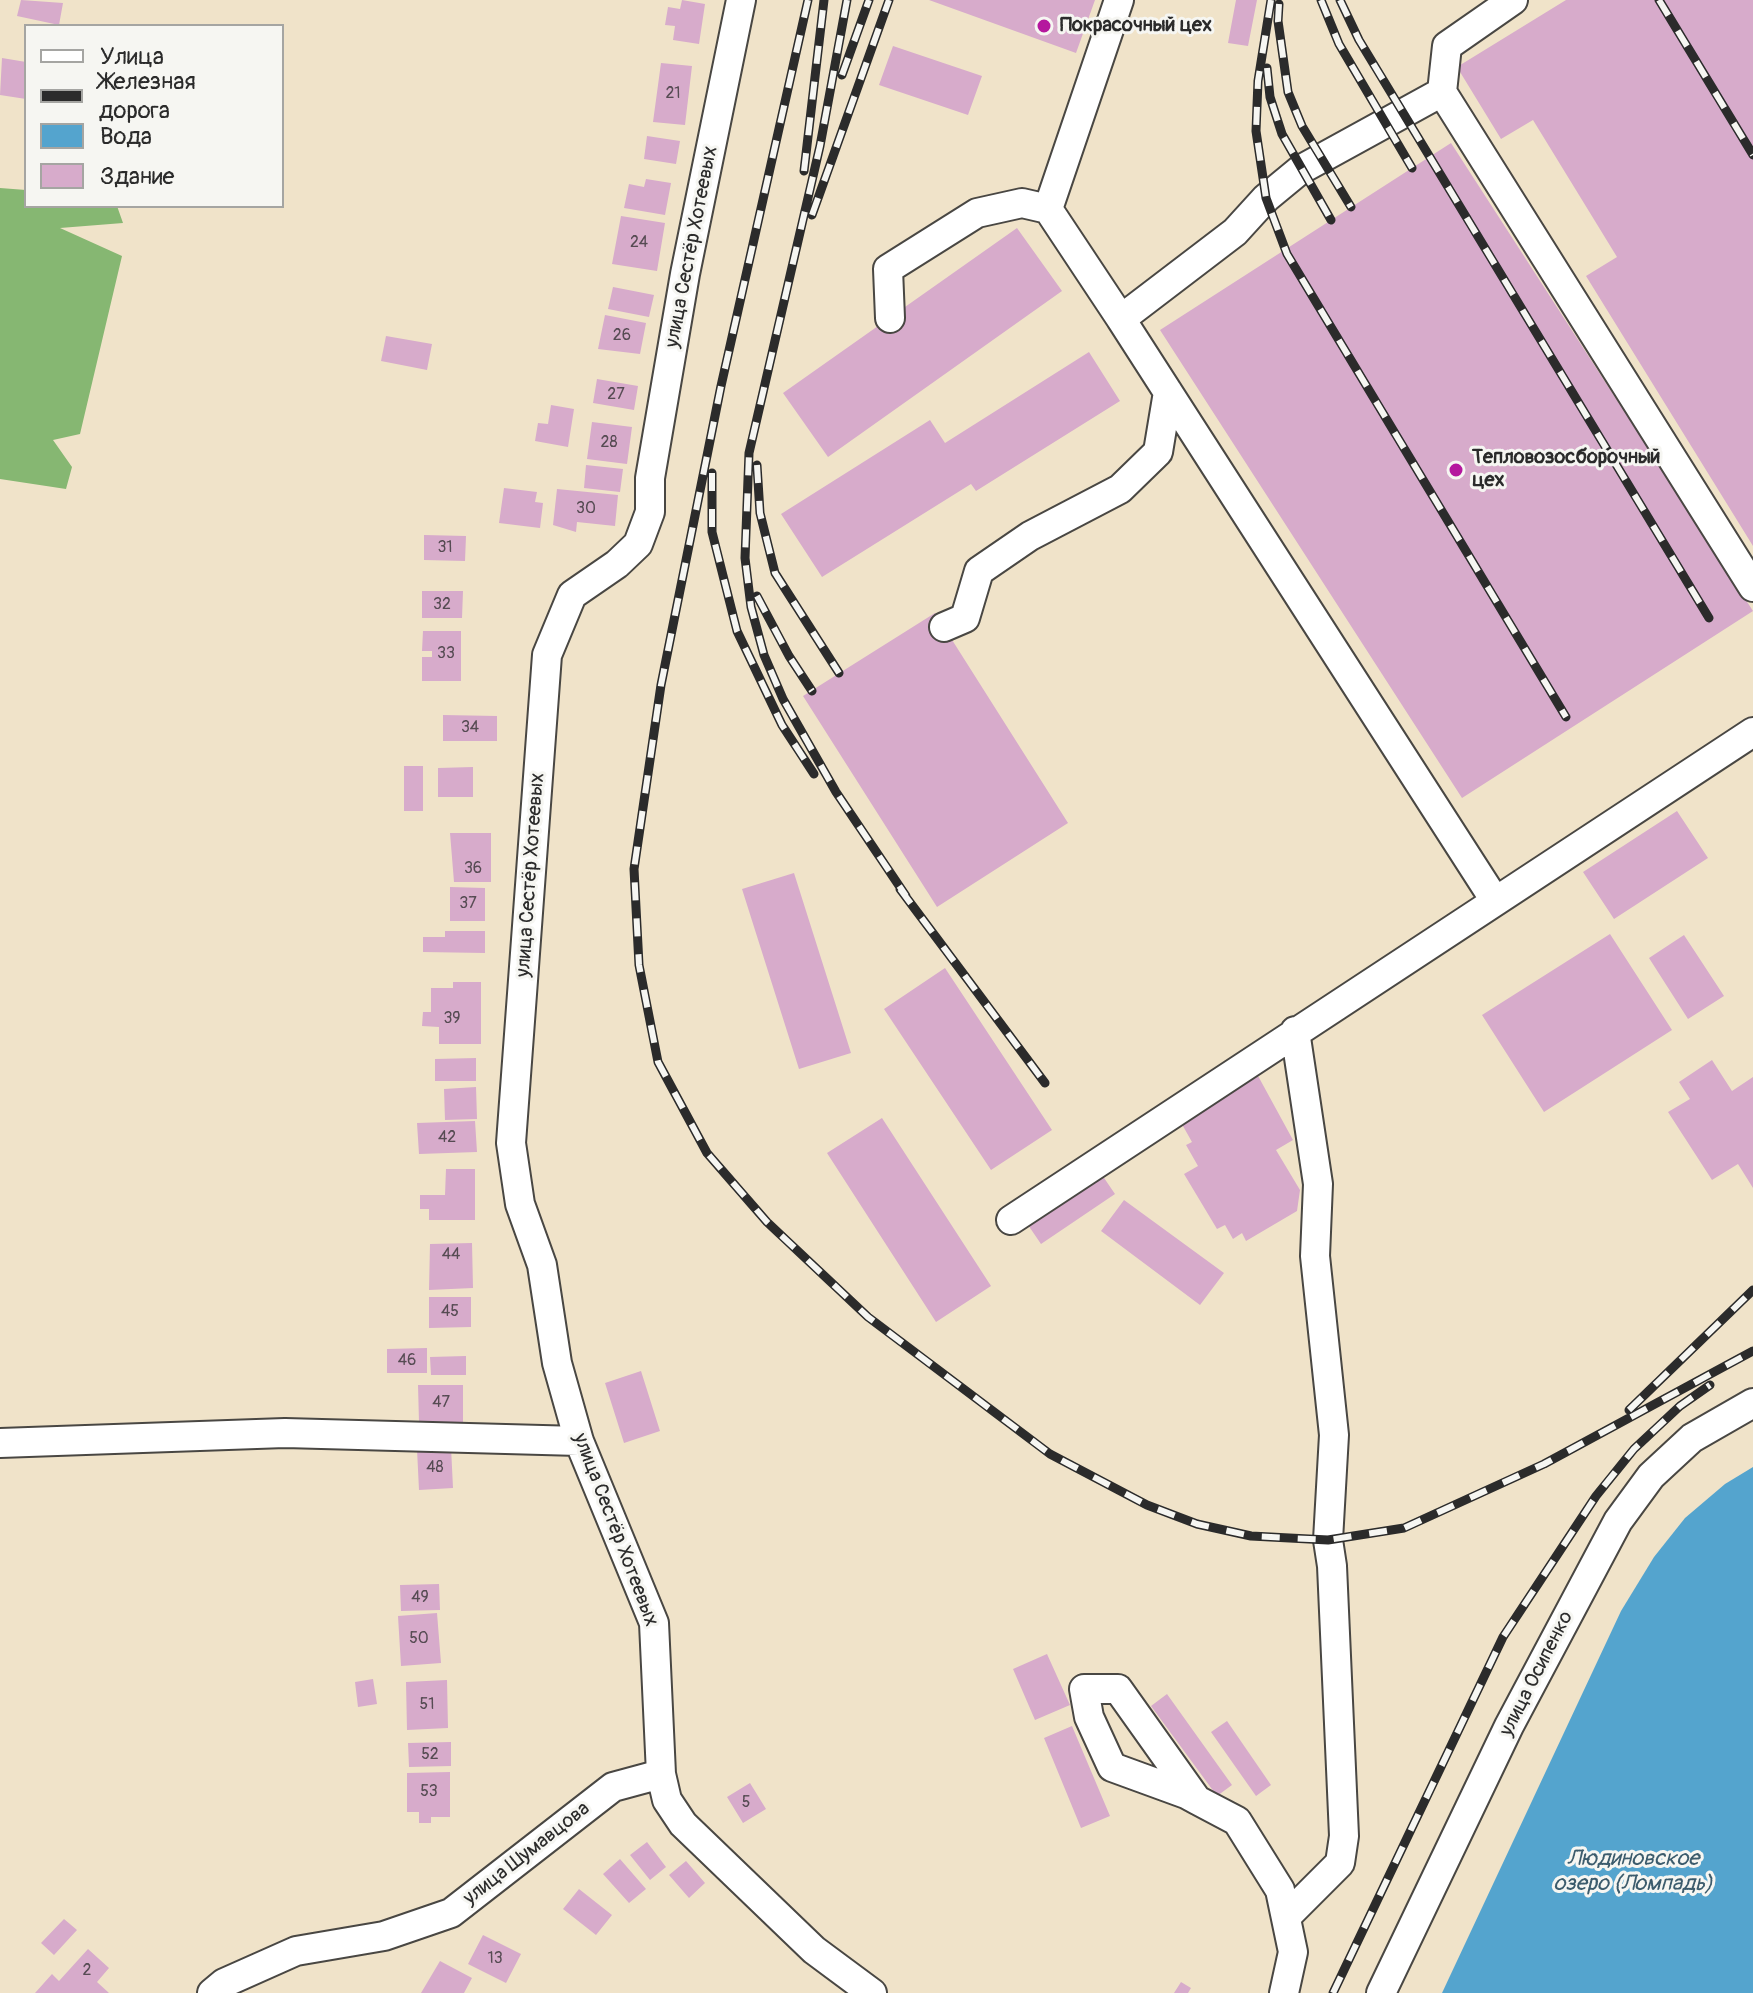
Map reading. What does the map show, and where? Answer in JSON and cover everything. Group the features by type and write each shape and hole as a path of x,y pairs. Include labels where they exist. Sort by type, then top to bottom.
{"street":[{"name":"улица Сестёр Хотеевых","path":"741,0 682,290 650,478 650,512 638,544 617,564 572,595 547,655 511,1143 520,1204 542,1265 557,1363 579,1441 654,1623 661,1774 667,1800 683,1824 814,1950 872,1993"},
{"path":"1048,209 1119,0"},
{"path":"1513,0 1447,46 1442,92 1753,587"},
{"path":"1121,319 1235,232 1266,198 1300,170 1442,92"},
{"path":"890,318 888,269 977,213 1022,203 1048,209 1494,899"},
{"path":"944,627 965,618 979,571 1030,536 1120,489 1158,452 1168,392"},
{"path":"1011,1220 1494,899 1753,732"},
{"path":"1286,1917 1340,1863 1344,1836 1332,1566 1328,1540 1334,1435 1315,1256 1318,1184 1295,1031"},
{"name":"улица Осипенко","path":"1381,1993 1509,1726 1618,1521 1651,1476 1692,1438 1753,1403"},
{"path":"0,1443 285,1433 579,1441"},
{"name":"улица Шумавцова","path":"212,1993 224,1983 296,1951 384,1936 451,1913 613,1787 661,1774"},
{"path":"1197,1800 1237,1821 1280,1890 1293,1952 1284,1993"}],"green space":[{"path":"0,188 24,190 24,208 118,208 123,223 60,228 122,256 80,434 53,440 72,467 66,489 0,479"}],"water":[{"name":"Людиновское озеро (Ломпадь)","path":"1753,1467 1753,1993 1442,1993 1621,1611 1654,1557 1685,1518 1725,1484"}],"building":[{"path":"21,0 63,3 59,24 17,16"},
{"path":"682,0 705,4 699,44 673,40 675,26 665,25 668,7 680,9"},
{"name":"Покрасочный цех","path":"929,0 1095,0 1076,53"},
{"path":"1236,0 1257,0 1248,46 1228,43"},
{"path":"1566,0 1753,0 1753,546 1586,276 1617,257 1533,120 1501,139 1457,67"},
{"path":"893,46 982,76 968,115 879,85"},
{"path":"2,58 24,62 24,99 0,95"},
{"path":"661,63 692,66 685,125 653,122"},
{"path":"647,136 680,141 676,164 644,159"},
{"name":"Тепловозосборочный цех","path":"1451,143 1753,611 1462,798 1160,330"},
{"path":"646,179 671,183 665,215 624,208 629,184 644,187"},
{"path":"621,216 665,223 657,271 612,264"},
{"path":"1017,228 1062,291 828,457 783,393"},
{"path":"613,287 654,295 649,317 608,309"},
{"path":"605,315 646,323 640,354 598,349"},
{"path":"386,336 432,344 427,370 381,361"},
{"path":"1089,352 1120,401 976,491 971,484 822,577 781,514 930,420 945,443"},
{"path":"597,379 638,386 634,410 593,403"},
{"path":"551,405 574,409 568,447 535,441 538,423 548,424"},
{"path":"592,422 632,427 627,464 587,459"},
{"path":"586,465 623,469 620,492 584,488"},
{"path":"504,488 537,492 535,502 543,503 540,528 499,523"},
{"path":"557,489 618,495 615,526 577,522 576,532 553,525"},
{"path":"424,535 466,536 465,561 424,560"},
{"path":"422,591 463,591 462,618 422,618"},
{"path":"935,613 1068,823 937,907 803,696"},
{"path":"423,631 461,631 461,681 422,681 422,657 432,657 432,651 422,651"},
{"path":"443,715 497,716 497,741 443,741"},
{"path":"404,766 423,766 423,811 404,811"},
{"path":"473,767 473,797 438,797 438,768"},
{"path":"1677,811 1708,858 1614,919 1583,872"},
{"path":"450,833 491,833 491,882 454,882"},
{"path":"794,873 851,1053 799,1069 742,889"},
{"path":"450,887 485,888 485,921 450,921"},
{"path":"445,931 485,931 485,953 423,952 423,937 445,937"},
{"path":"1610,934 1672,1030 1544,1112 1482,1015"},
{"path":"1684,935 1724,996 1688,1019 1649,958"},
{"path":"945,968 1052,1130 991,1170 884,1009"},
{"path":"453,982 481,982 481,1044 439,1044 439,1027 422,1026 423,1012 431,1012 431,988 453,988"},
{"path":"476,1058 476,1081 435,1081 435,1059"},
{"path":"1712,1060 1732,1091 1753,1077 1753,1188 1738,1164 1712,1180 1668,1112 1690,1099 1679,1082"},
{"path":"1257,1074 1293,1140 1276,1150 1300,1190 1297,1211 1246,1241 1242,1233 1233,1239 1225,1225 1217,1229 1184,1174 1198,1166 1186,1145 1192,1142 1179,1119"},
{"path":"476,1087 477,1119 445,1120 444,1089"},
{"path":"882,1118 991,1286 936,1322 827,1153"},
{"path":"475,1121 477,1152 419,1154 417,1123"},
{"path":"446,1169 475,1169 475,1220 429,1220 429,1209 420,1209 420,1195 445,1195"},
{"path":"1100,1172 1115,1194 1041,1244 1026,1222"},
{"path":"1124,1200 1224,1273 1200,1305 1101,1231"},
{"path":"472,1243 473,1288 429,1290 430,1244"},
{"path":"429,1297 471,1297 471,1327 429,1328"},
{"path":"427,1348 427,1373 387,1373 387,1349"},
{"path":"466,1356 466,1375 431,1375 430,1357"},
{"path":"641,1371 660,1431 624,1443 605,1383"},
{"path":"418,1385 463,1385 463,1422 419,1422"},
{"path":"451,1447 453,1488 419,1490 417,1449"},
{"path":"439,1584 440,1610 401,1611 400,1585"},
{"path":"437,1613 441,1663 401,1666 398,1616"},
{"path":"1047,1654 1070,1705 1035,1720 1013,1669"},
{"path":"373,1679 377,1704 358,1707 355,1682"},
{"path":"447,1680 448,1728 407,1730 406,1682"},
{"path":"1167,1694 1232,1785 1217,1796 1151,1706"},
{"path":"1227,1721 1271,1785 1256,1796 1211,1732"},
{"path":"1072,1726 1110,1816 1081,1828 1044,1738"},
{"path":"451,1742 451,1766 409,1767 408,1743"},
{"path":"450,1772 450,1817 431,1817 431,1823 419,1823 419,1812 407,1812 407,1773"},
{"path":"750,1783 766,1809 743,1823 727,1797"},
{"path":"647,1842 666,1867 650,1880 630,1855"},
{"path":"620,1859 646,1889 629,1903 603,1874"},
{"path":"686,1861 705,1883 689,1898 669,1875"},
{"path":"579,1889 612,1915 596,1935 563,1909"},
{"path":"64,1919 77,1930 54,1955 41,1943"},
{"path":"483,1935 521,1954 506,1983 468,1964"},
{"path":"88,1949 109,1968 97,1982 109,1993 35,1993 52,1974 59,1981"},
{"path":"440,1961 472,1978 464,1993 421,1993"},
{"path":"1181,1982 1191,1988 1188,1993 1174,1993"}],"railway":[{"path":"808,0 721,386 661,685 634,869 639,965 658,1062 707,1153 767,1222 868,1317 1050,1454 1147,1505 1197,1524 1251,1536 1328,1540 1404,1528 1544,1464 1753,1351"},
{"path":"804,171 824,0"},
{"path":"847,0 820,146 749,453 745,558 751,607 764,655 783,699 836,792 906,896"},
{"path":"842,75 869,0"},
{"path":"812,215 889,0"},
{"path":"1271,0 1258,81 1256,131 1266,198 1287,254 1566,717"},
{"path":"1321,0 1339,44 1412,168"},
{"path":"1340,0 1359,40 1709,618"},
{"path":"1659,0 1753,155"},
{"path":"1279,4 1278,21 1288,92 1302,126 1351,207"},
{"path":"1267,68 1270,97 1282,134 1331,220"},
{"path":"757,465 760,513 775,573 839,673"},
{"path":"712,473 712,532 737,631 782,725 814,774"},
{"path":"757,596 812,691"},
{"path":"900,889 1045,1083"},
{"path":"1629,1410 1753,1290"},
{"path":"1333,1993 1503,1637 1596,1496 1634,1449 1680,1406 1710,1385"}],"place":[{"name":"Покрасочный цех","path":"1044,26"},
{"name":"Тепловозосборочный цех","path":"1456,470"}]}
